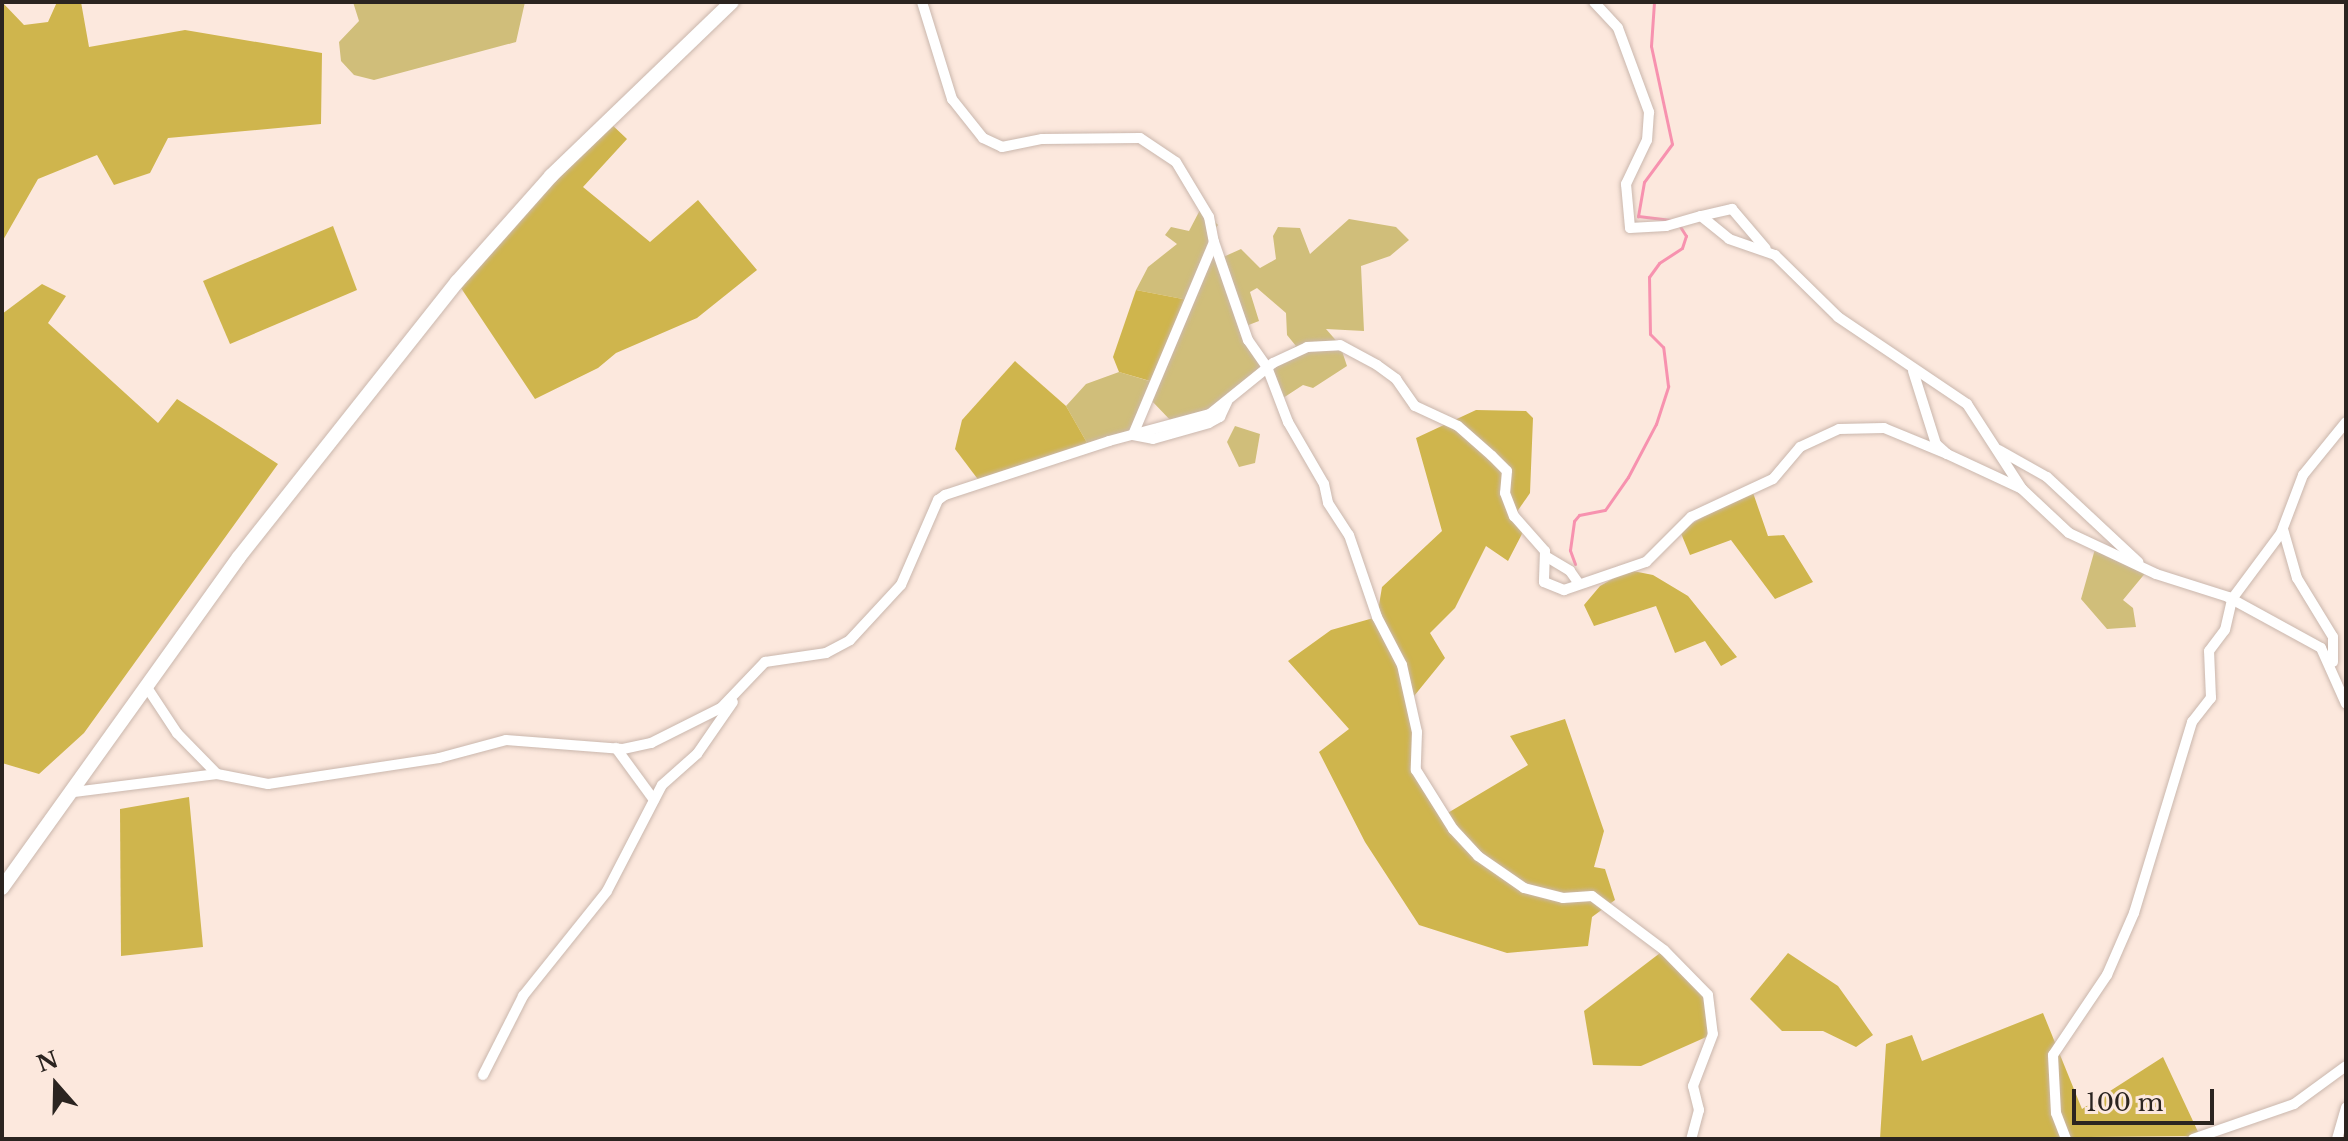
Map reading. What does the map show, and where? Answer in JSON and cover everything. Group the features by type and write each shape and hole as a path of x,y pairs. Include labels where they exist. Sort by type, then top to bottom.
{"main road":[{"path":"2,888 148,689 239,557 457,282 551,176 732,2"}],"street":[{"path":"922,2 944,81 969,127 1002,147 1042,139 1140,138 1160,148 1187,177 1209,217 1214,242 1248,340 1267,367 1288,422 1324,484 1328,503 1349,535 1377,617 1402,665 1417,732 1416,770 1453,829 1478,856 1524,888 1563,898 1592,896 1664,950 1708,995 1713,1034 1696,1073 1699,1110 1691,1139"},
{"path":"1594,2 1618,28 1649,112 1647,140 1626,184 1627,222 1635,230 1732,209 1766,249 1800,274 1838,317 1913,371 1967,404 2022,489 2069,533 2156,574 2232,599 2321,648 2346,704"},
{"path":"1701,216 1729,239 1766,249"},
{"path":"1133,435 1214,242"},
{"path":"483,1075 523,996 607,891 668,777 714,733 736,697 765,662 826,653 850,640 908,575 938,500 945,495 1133,435 1210,414 1267,367 1296,349 1340,345 1396,379 1415,406 1458,426 1507,471 1506,501 1523,532 1547,557 1570,571 1579,584"},
{"path":"1913,371 1928,430 1947,454"},
{"path":"2066,1139 2056,1113 2053,1055 2107,975 2134,913 2192,722 2211,698 2209,651 2225,630 2232,599 2283,529 2303,475 2346,422"},
{"path":"1547,557 1544,582 1564,590 1646,562 1691,517 1773,479 1800,447 1831,432 1863,425 1884,428 2022,489"},
{"path":"1997,449 2047,477 2101,533 2156,574"},
{"path":"2283,529 2297,578 2333,637 2333,674"},
{"path":"148,689 177,733 217,774"},
{"path":"74,792 217,774 268,784 439,758 506,740 616,748 666,737 736,697"},
{"path":"616,748 631,762 654,800"},
{"path":"2193,1139 2294,1104 2346,1066"},
{"path":"2337,1139 2346,1107"}],"shaded area":[{"path":"2,2 24,25 48,22 57,2 81,2 89,47 185,30 322,53 321,124 168,138 150,173 114,185 97,155 38,179 2,242"},
{"path":"353,2 525,2 516,42 374,80 354,75 341,61 339,42 359,21"},
{"path":"608,121 627,139 583,187 650,242 698,200 757,270 697,318 616,353 598,368 535,399 457,282"},
{"path":"1201,208 1218,225 1214,230 1221,258 1241,249 1260,268 1276,259 1273,236 1278,227 1300,228 1310,254 1349,219 1396,227 1409,240 1390,256 1361,266 1364,331 1326,329 1340,345 1347,366 1313,388 1303,385 1280,400 1266,372 1222,405 1174,424 1150,399 1133,435 1090,448 1066,406 1086,384 1119,372 1156,383 1188,300 1136,290 1148,267 1177,244 1165,235 1171,227 1189,231","holes":["1257,288 1286,313 1287,335 1296,346 1267,365 1246,326 1259,321 1250,292"]},
{"path":"333,226 357,290 230,344 203,281"},
{"path":"42,284 66,296 48,323 158,423 177,399 278,464 84,733 39,774 2,763 2,314"},
{"path":"1136,290 1188,300 1157,383 1119,372 1113,357"},
{"path":"1015,361 1066,406 1090,448 983,486 955,449 962,420"},
{"path":"1476,410 1526,411 1533,418 1530,493 1514,516 1523,532 1508,561 1486,546 1455,608 1430,633 1445,658 1410,701 1414,763 1446,814 1528,765 1510,736 1565,719 1604,831 1594,867 1605,869 1615,900 1592,917 1588,946 1507,953 1419,925 1365,842 1319,752 1349,729 1288,661 1331,630 1377,617 1382,587 1442,531 1416,438"},
{"path":"1235,426 1260,434 1255,463 1239,467 1227,442"},
{"path":"1751,487 1768,536 1784,535 1813,582 1775,599 1731,540 1690,555 1680,531"},
{"path":"2095,549 2147,571 2123,600 2133,608 2136,627 2107,629 2081,599"},
{"path":"1628,570 1653,575 1688,596 1737,657 1721,666 1705,641 1675,653 1656,606 1594,626 1584,605 1600,586"},
{"path":"189,797 203,947 121,956 120,809"},
{"path":"1664,950 1708,995 1713,1034 1641,1066 1593,1065 1584,1011"},
{"path":"1788,953 1838,986 1873,1035 1856,1047 1823,1031 1782,1031 1750,999"},
{"path":"2043,1013 2082,1109 2163,1057 2200,1136 1880,1139 1886,1044 1912,1035 1922,1061"}],"waterway":[{"path":"1654,2 1651,46 1672,144 1644,182 1638,216 1673,220"},
{"path":"1575,564 1570,550 1574,521 1579,515 1605,510 1628,477 1656,424 1668,386 1663,347 1650,334 1649,277 1659,263 1682,248 1686,236 1679,225"}]}
